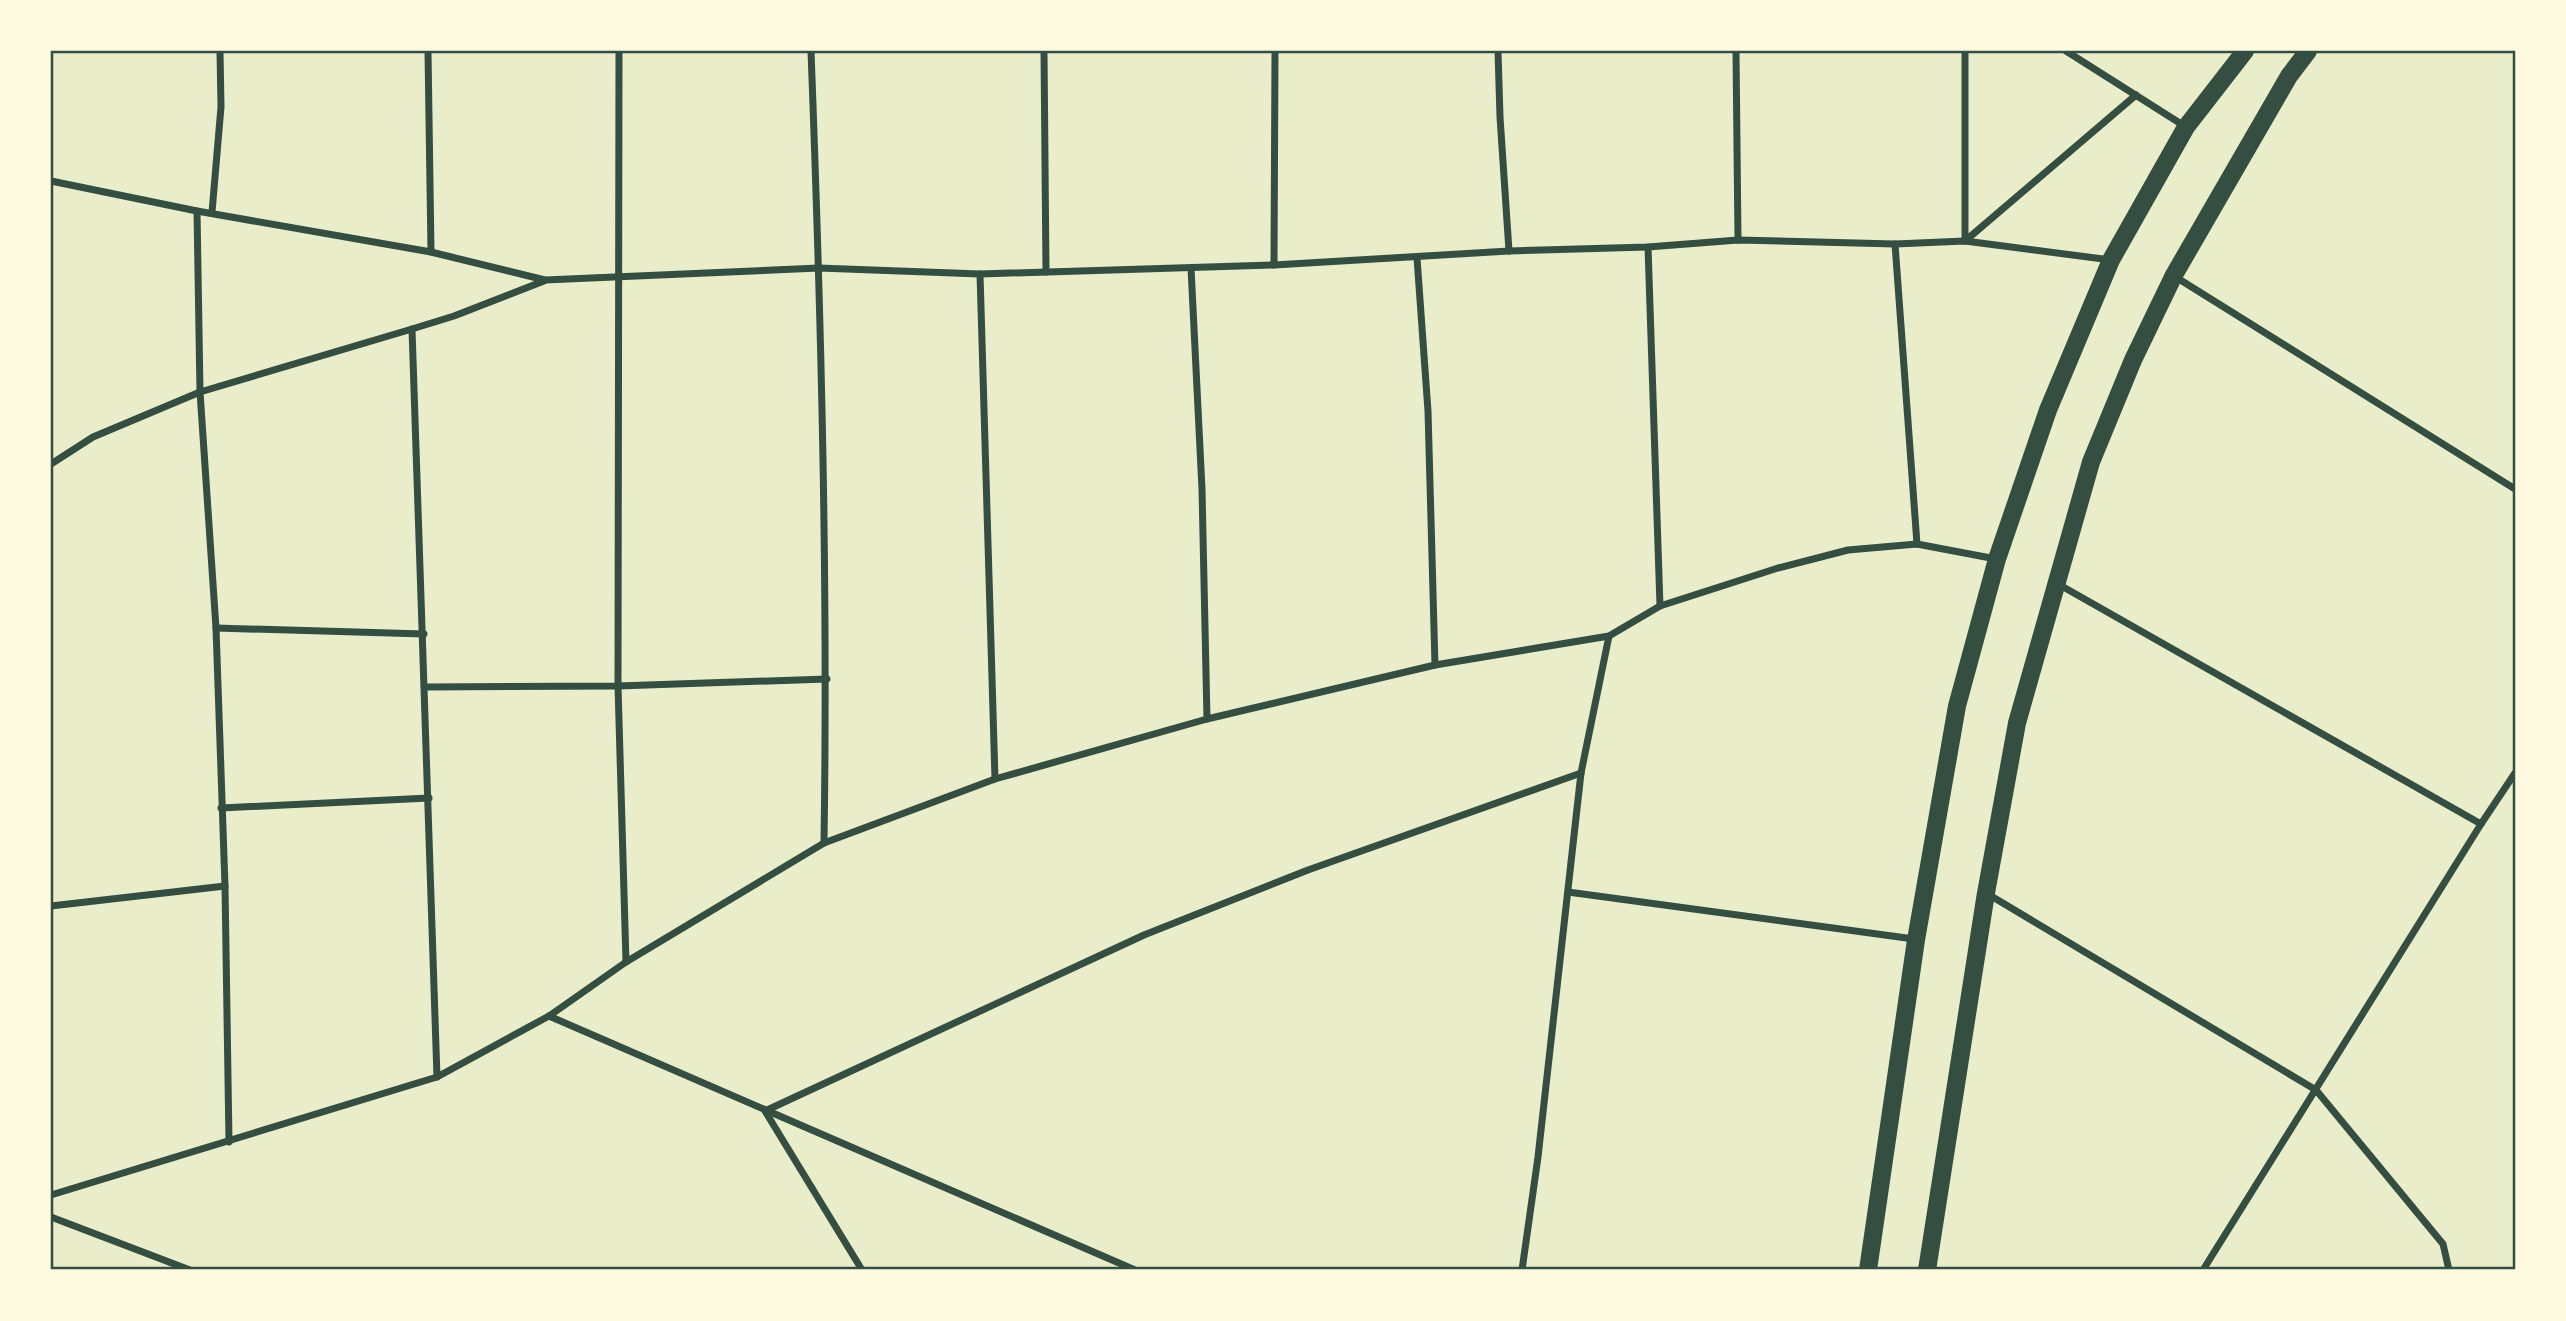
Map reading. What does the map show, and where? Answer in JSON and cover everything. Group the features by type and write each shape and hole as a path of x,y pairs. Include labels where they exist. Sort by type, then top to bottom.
{"main road":[{"path":"1868,1270 1916,940 1958,706 1997,559 2048,410 2112,260 2186,127 2245,51"},
{"path":"1927,1270 1986,893 2017,723 2091,462 2133,360 2174,275 2289,76 2308,51"}],"street":[{"path":"212,212 220,107 220,51"},
{"path":"428,51 431,252"},
{"path":"619,51 618,686 626,962"},
{"path":"811,51 819,268 827,679 824,843"},
{"path":"1044,51 1046,272"},
{"path":"1274,265 1275,51"},
{"path":"1498,51 1509,251"},
{"path":"1736,51 1738,240"},
{"path":"1965,51 1965,241"},
{"path":"2066,51 2186,127"},
{"path":"1965,241 2136,95"},
{"path":"51,181 197,211 431,252 545,280 819,268 980,274 1191,268 1509,251 1648,247 1738,240 1895,244 1965,241 2112,260"},
{"path":"197,211 200,392 216,628 225,886 229,1142"},
{"path":"1895,244 1917,544"},
{"path":"1648,247 1660,606"},
{"path":"1417,258 1428,411 1435,665"},
{"path":"1191,268 1202,489 1207,719"},
{"path":"980,274 995,779"},
{"path":"2174,275 2515,489"},
{"path":"51,464 93,437 200,392 412,330 545,280"},
{"path":"412,330 437,1077"},
{"path":"51,1195 437,1077 549,1016 626,962 824,843 995,779 1207,719 1435,665 1609,636 1660,606 1778,568 1848,550 1917,544 1997,559"},
{"path":"2057,583 2481,824"},
{"path":"216,628 424,634"},
{"path":"1522,1270 1538,1157 1581,773 1609,636"},
{"path":"426,687 618,686 827,679"},
{"path":"765,1111 1144,935 1308,870 1581,773"},
{"path":"2203,1270 2515,773"},
{"path":"221,808 429,798"},
{"path":"51,906 225,886"},
{"path":"1568,892 1916,940"},
{"path":"1986,893 2316,1090 2442,1244 2449,1270"},
{"path":"549,1016 1135,1270"},
{"path":"765,1111 862,1270"},
{"path":"51,1217 190,1270"}]}
